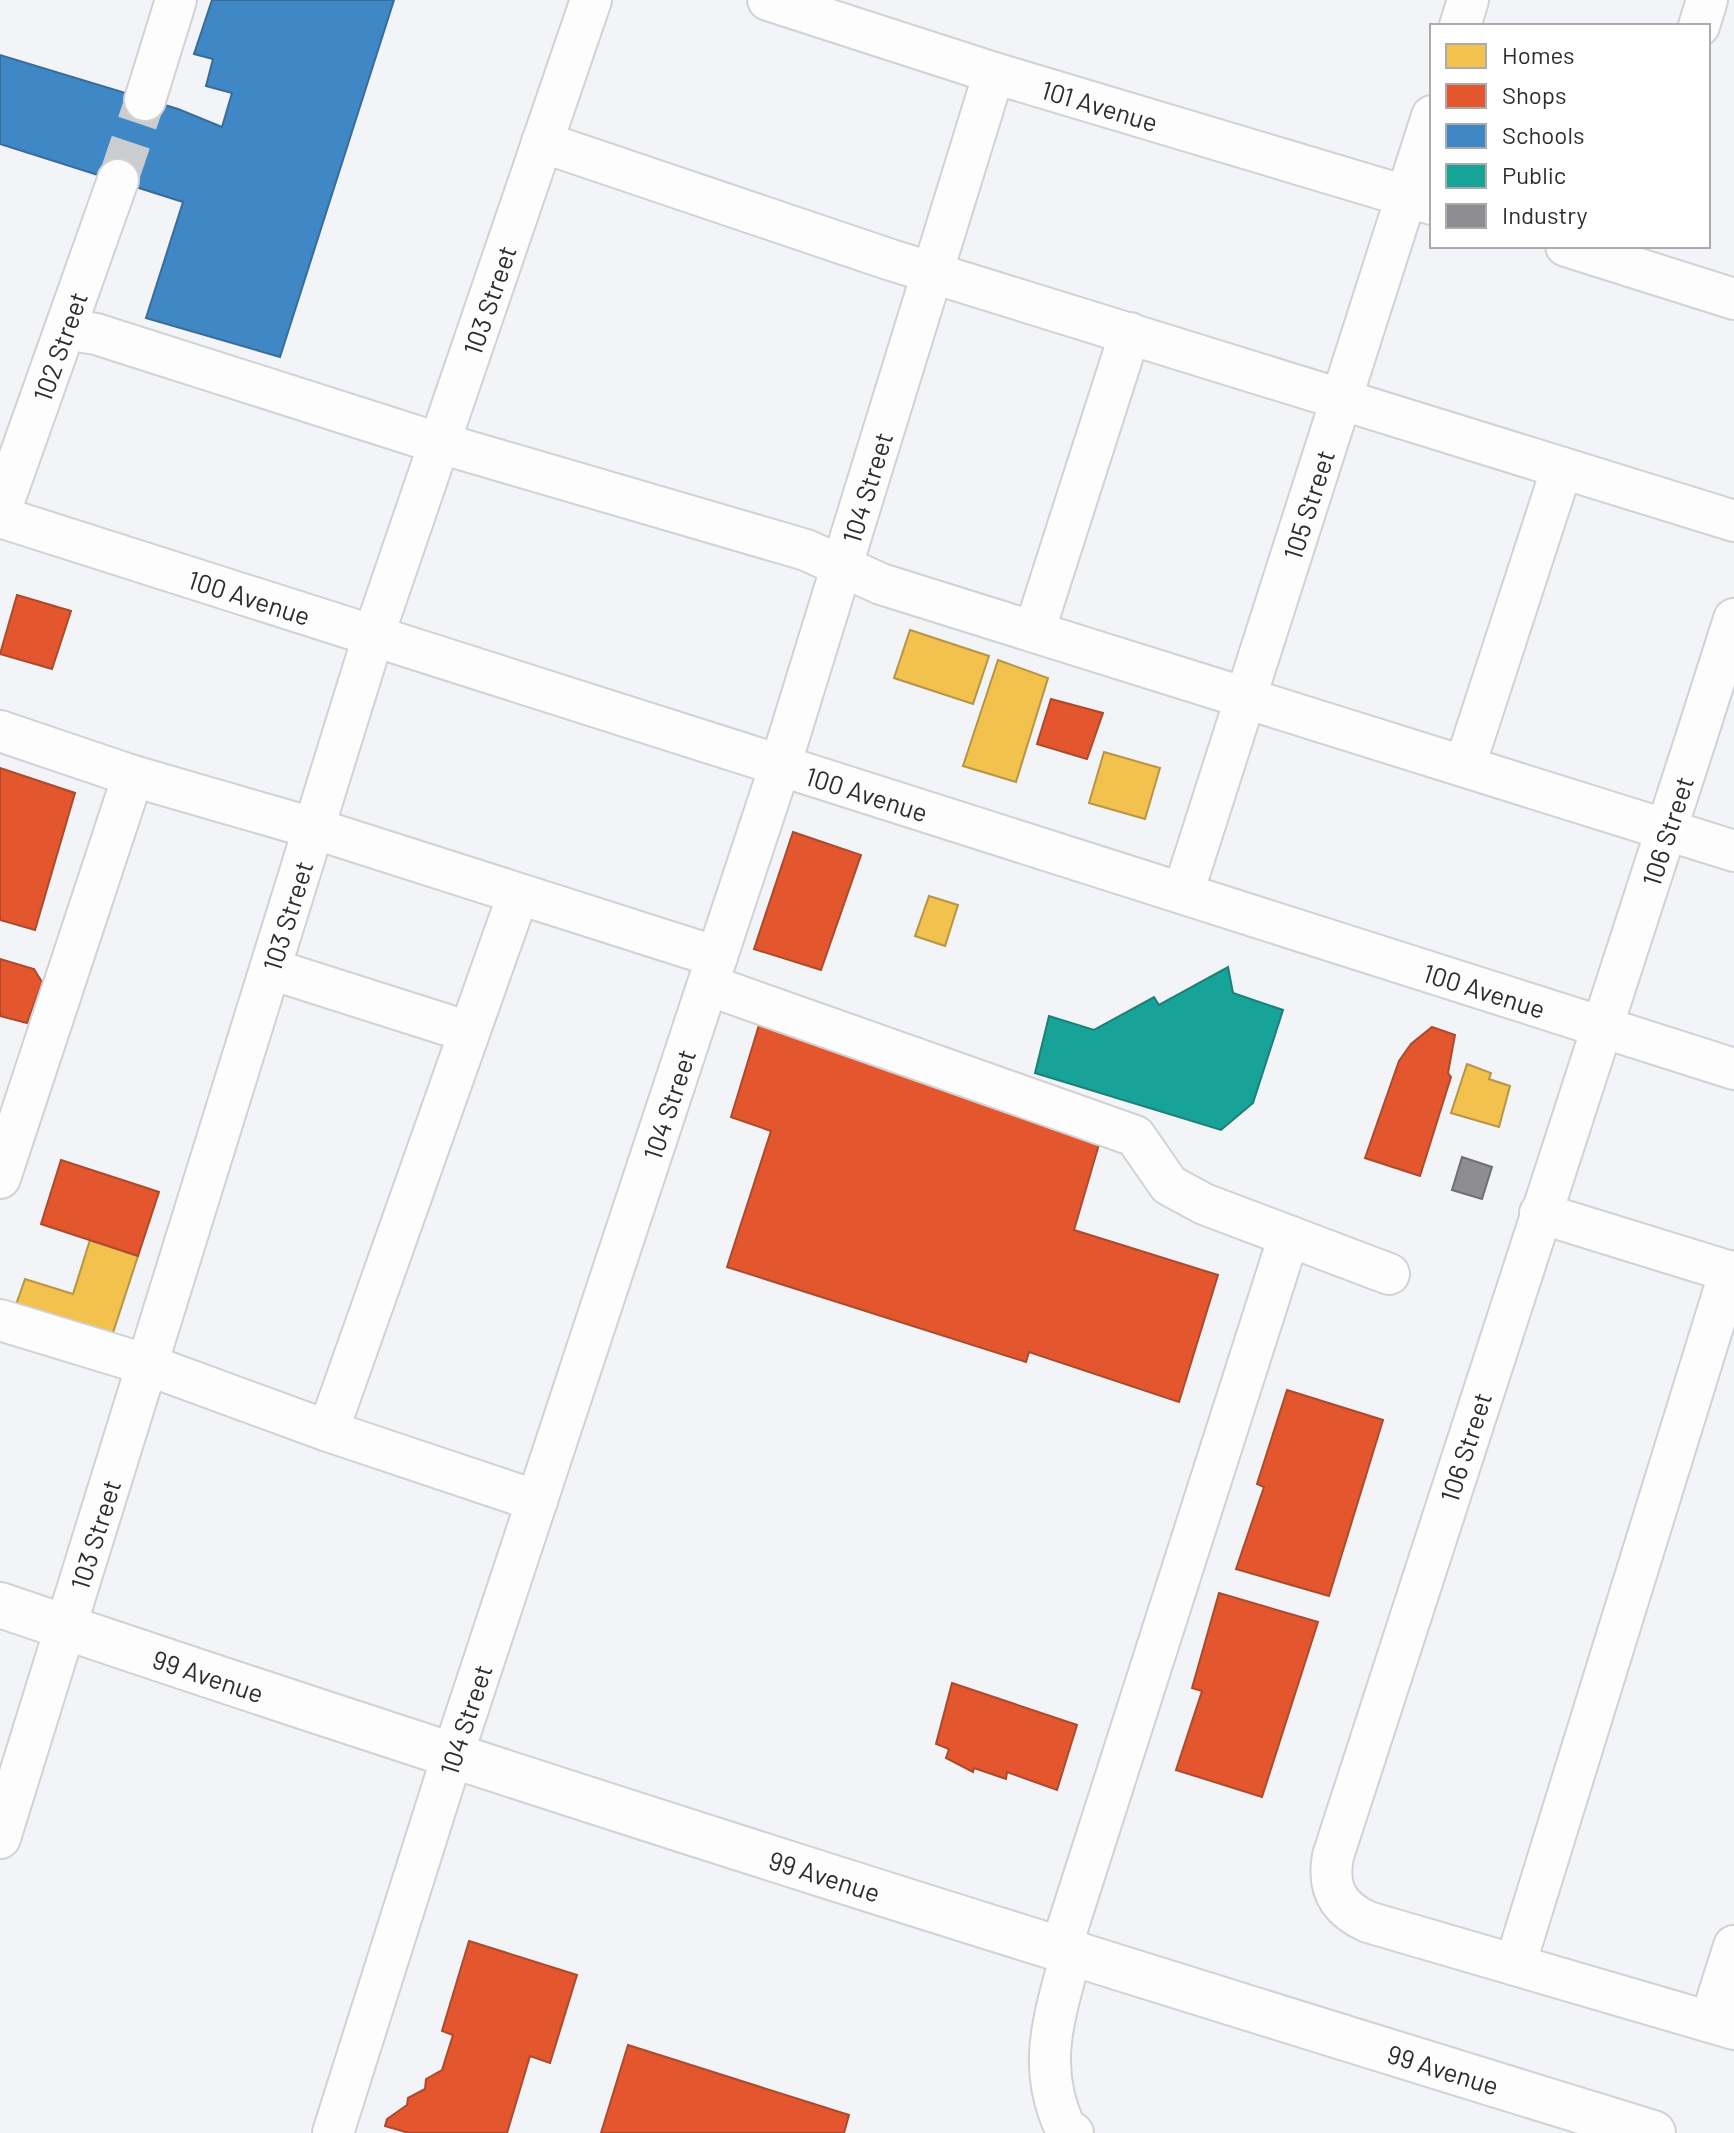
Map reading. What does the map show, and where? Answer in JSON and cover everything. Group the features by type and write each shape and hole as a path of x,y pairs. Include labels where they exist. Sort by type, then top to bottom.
{"main road":[{"name":"99 Avenue","path":"0,1605 452,1757 1066,1953 1653,2133"}],"street":[{"path":"145,100 176,0"},
{"name":"103 Street","path":"0,1838 316,829 374,634 591,0"},
{"name":"101 Avenue","path":"768,0 994,73 1420,201"},
{"path":"1461,24 1468,0"},
{"path":"1700,24 1707,0"},
{"name":"104 Street","path":"333,2133 452,1757 780,766 994,73"},
{"name":"105 Street","path":"1183,893 1342,400 1420,201 1430,130"},
{"path":"542,142 933,272 1734,521"},
{"name":"102 Street","path":"0,515 118,180"},
{"path":"1580,248 1628,255 1734,299"},
{"path":"65,329 96,334 439,443 806,550 881,584 1734,851"},
{"path":"1034,632 1130,333"},
{"path":"1465,765 1562,468"},
{"name":"100 Avenue","path":"0,515 1734,1069"},
{"name":"106 Street","path":"1722,2025 1354,1916 1334,1894 1329,1879 1333,1856 1540,1213 1604,1028 1734,619"},
{"path":"0,731 133,776 316,829 518,895 1135,1136 1169,1185 1204,1204 1389,1274"},
{"path":"0,1178 133,776"},
{"path":"328,1431 518,895"},
{"path":"271,969 469,1032"},
{"path":"1515,1965 1732,1272 1540,1213"},
{"path":"1073,2133 1066,2130 1051,2099 1050,2037 1066,1953 1289,1236"},
{"path":"0,1320 148,1365 328,1431 537,1501"},
{"path":"1722,2025 1734,1946"}],"building: Homes":[{"path":"910,630 989,656 973,704 894,678"},
{"path":"998,660 1048,678 1016,782 963,766"},
{"path":"1104,752 1160,768 1145,819 1089,803"},
{"path":"929,896 958,905 945,946 915,936"},
{"path":"1467,1064 1491,1073 1489,1079 1510,1086 1499,1127 1451,1113"},
{"path":"90,1240 138,1256 108,1348 11,1319 25,1279 73,1294"}],"building: Shops":[{"path":"17,595 71,611 52,669 0,654"},
{"path":"1051,699 1103,713 1087,759 1037,744"},
{"path":"0,768 75,793 35,930 0,920"},
{"path":"793,832 861,855 821,970 754,949"},
{"path":"0,959 34,969 42,982 27,1023 0,1016"},
{"path":"759,1025 1102,1134 1074,1230 1218,1275 1179,1402 1029,1352 1026,1362 727,1267 771,1131 731,1117"},
{"path":"1432,1027 1455,1035 1448,1073 1451,1077 1420,1176 1365,1158 1399,1061 1411,1044"},
{"path":"61,1160 159,1192 138,1256 41,1224"},
{"path":"1287,1390 1383,1420 1329,1596 1236,1569 1264,1487 1257,1484"},
{"path":"1219,1593 1318,1622 1262,1797 1176,1770 1202,1691 1192,1688"},
{"path":"952,1683 1077,1725 1057,1790 1007,1772 1006,1779 974,1768 973,1772 946,1758 949,1749 936,1744"},
{"path":"469,1941 577,1975 550,2063 530,2056 507,2133 409,2133 385,2126 387,2119 407,2105 408,2098 425,2089 426,2079 442,2070 453,2035 442,2031"},
{"path":"628,2045 849,2115 844,2133 601,2133"}],"building: Schools":[{"path":"212,0 394,0 280,357 146,318 183,202 0,144 0,55 178,109 222,127 232,93 206,86 213,59 194,54"}],"building: Public":[{"path":"1228,967 1233,993 1283,1010 1253,1103 1221,1130 1035,1073 1049,1016 1094,1030 1154,997 1159,1005"}],"building: Industry":[{"path":"1462,1157 1492,1167 1482,1199 1452,1190"}],"tunnel":[{"path":"118,180 145,100"}]}
